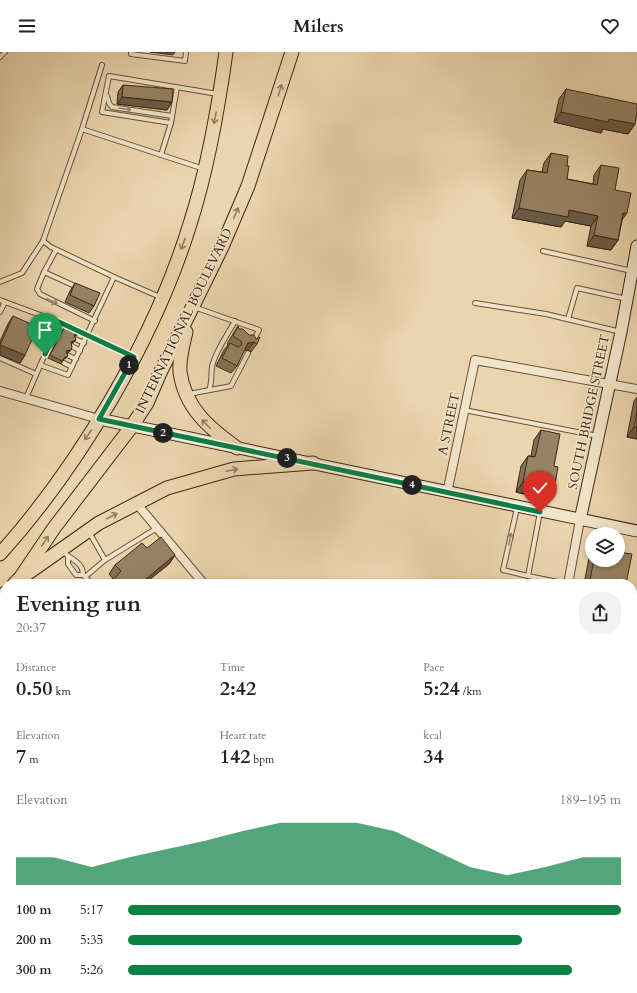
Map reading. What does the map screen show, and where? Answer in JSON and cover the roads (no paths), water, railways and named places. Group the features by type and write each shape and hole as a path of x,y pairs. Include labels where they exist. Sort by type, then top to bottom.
{"main road":[{"path":"0,553 41,506 99,419 134,357 161,298 190,224 205,169 220,94 226,52"},
{"name":"INTERNATIONAL BOULEVARD","path":"19,579 54,528 132,426 147,403 160,373 191,312 248,186 292,52"},
{"path":"191,312 180,371 186,395 198,416 213,431 237,448"},
{"path":"20,579 64,553 88,530 99,523 167,488 234,469 313,463"}],"street":[{"name":"SOUTH BRIDGE STREET","path":"569,579 580,520 621,332 637,247"},
{"name":"A STREET","path":"448,494 475,360 609,384"},
{"path":"609,384 637,389"},
{"path":"0,391 99,419 313,463 448,494 637,531"},
{"path":"137,504 200,579"}],"lane":[{"path":"0,57 5,52"},
{"path":"131,52 131,54 185,61 186,52"},
{"path":"0,282 22,273 43,241 82,129 102,65"},
{"path":"171,122 102,112 109,76 220,94"},
{"path":"107,83 107,99 112,107 172,116"},
{"path":"161,155 171,122 177,87"},
{"path":"82,129 205,169"},
{"path":"43,241 56,250 161,298"},
{"path":"56,250 37,289 40,294 95,320"},
{"path":"543,251 632,271"},
{"path":"44,272 84,290"},
{"path":"40,364 68,375 114,277"},
{"path":"568,319 577,288 627,299"},
{"path":"98,296 104,299"},
{"path":"0,300 59,322 134,357"},
{"path":"0,312 5,302"},
{"path":"475,303 568,319 621,332"},
{"path":"191,312 235,321 259,330 252,343"},
{"path":"209,390 212,383 212,365 235,321"},
{"path":"26,398 40,364 47,354 48,346 59,322"},
{"path":"238,329 242,324"},
{"path":"247,333 250,327"},
{"path":"56,329 61,332"},
{"path":"52,336 58,339"},
{"path":"75,339 84,343"},
{"path":"222,345 228,348"},
{"path":"48,346 53,348"},
{"path":"72,346 80,351"},
{"path":"186,395 231,386 248,353"},
{"path":"67,355 76,359"},
{"path":"240,355 245,358"},
{"path":"0,358 36,374"},
{"path":"64,363 72,367"},
{"path":"464,410 598,436"},
{"path":"517,507 503,570 543,579"},
{"path":"528,576 540,512"},
{"path":"64,553 68,564 76,575 84,576 105,560 157,528"},
{"path":"88,530 105,560"},
{"path":"64,553 75,559 83,570 84,576 87,579"}]}
